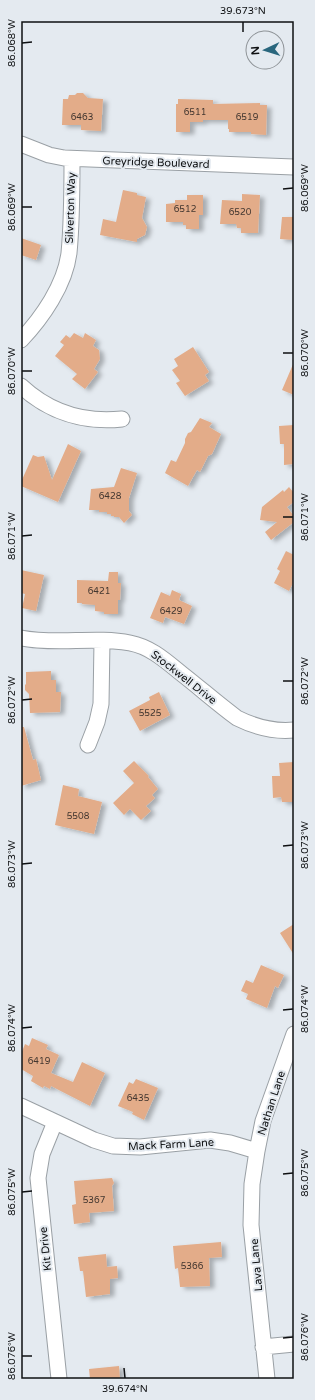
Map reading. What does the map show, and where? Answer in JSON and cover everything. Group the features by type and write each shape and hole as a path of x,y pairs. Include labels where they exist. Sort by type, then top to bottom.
{"street":[{"name":"Greyridge Boulevard","path":"21,144 49,155 72,158 294,167"},
{"name":"Silverton Way","path":"21,340 32,329 41,316 61,279 68,254 72,225 72,158"},
{"path":"21,386 39,400 65,414 96,420 122,419"},
{"name":"Stockwell Drive","path":"21,638 40,641 102,641 130,643 141,646 157,654 233,715 245,722 273,730 294,730"},
{"path":"88,744 97,722 101,704 102,641"},
{"name":"Nathan Lane","path":"257,1151 263,1121 294,1034"},
{"name":"Mack Farm Lane","path":"21,1106 94,1140 113,1146 140,1147 210,1140 230,1143 257,1151"},
{"name":"Kit Drive","path":"55,1122 42,1154 38,1178 59,1379"},
{"name":"Lava Lane","path":"257,1151 252,1184 252,1225 267,1379"},
{"path":"263,1347 294,1344"}],"building":[{"path":"77,93 83,93 88,98 103,99 101,131 81,130 81,125 62,125 63,99 68,99 69,95 75,95"},
{"path":"178,99 213,100 213,104 260,103 260,105 267,105 266,135 251,134 251,132 229,132 228,120 203,120 203,122 190,122 190,132 176,132 176,104 178,104"},
{"path":"123,190 137,193 137,195 146,197 142,218 147,227 145,235 137,239 137,242 100,235 103,219 116,222"},
{"path":"242,194 260,195 258,233 241,233 241,228 237,228 236,224 220,224 222,200 242,201"},
{"path":"187,195 203,195 203,215 199,215 199,229 186,229 186,225 183,225 183,222 166,222 166,204 175,203 175,200 187,200"},
{"path":"282,217 294,217 294,240 280,239"},
{"path":"21,238 41,245 36,260 21,255"},
{"path":"74,333 83,338 85,333 96,340 93,346 99,350 100,359 94,369 98,372 85,389 72,379 77,374 55,356 64,345 60,342 66,335 70,338"},
{"path":"193,347 209,372 205,375 209,381 185,396 176,383 180,381 172,370 178,366 174,359"},
{"path":"294,362 294,395 282,390"},
{"path":"200,418 212,423 209,427 221,434 212,454 208,456 200,472 197,470 188,486 165,473 171,460 176,462 188,433 191,432"},
{"path":"294,425 294,464 284,465 284,444 280,444 279,426"},
{"path":"68,444 81,451 58,502 21,486 21,482 33,455 38,457 44,456 52,480"},
{"path":"121,468 137,473 129,498 129,511 132,515 124,523 119,517 111,516 111,514 107,514 107,512 89,510 91,489 114,487"},
{"path":"289,487 294,493 294,502 287,507 294,516 294,522 271,540 265,532 277,522 260,520 262,507"},
{"path":"286,551 294,555 294,581 289,591 274,583 280,571 277,569"},
{"path":"21,570 44,575 36,611 22,608 25,594 21,593"},
{"path":"109,572 118,572 118,583 121,583 120,600 118,600 118,614 104,614 104,612 95,611 95,605 77,603 77,580 108,581"},
{"path":"172,590 181,594 179,600 192,606 184,624 165,617 163,623 150,618 161,592 170,596"},
{"path":"51,671 51,680 56,680 56,692 61,692 60,712 30,713 29,694 25,690 26,672"},
{"path":"159,692 170,715 140,731 129,711 150,700 149,697"},
{"path":"21,727 24,727 33,760 36,759 41,780 21,786"},
{"path":"134,761 149,776 148,777 158,789 152,795 155,798 146,806 151,811 141,820 130,809 124,815 113,803 134,783 123,771"},
{"path":"294,762 294,802 282,802 281,797 273,798 272,776 280,776 279,763"},
{"path":"63,785 79,789 78,796 102,802 94,834 55,825"},
{"path":"294,924 294,955 280,933"},
{"path":"261,965 284,975 278,988 275,986 267,1008 246,999 248,994 241,991 246,980 253,983"},
{"path":"32,1038 48,1045 46,1049 59,1055 51,1073 73,1082 82,1062 105,1073 90,1106 51,1086 50,1089 44,1086 43,1088 31,1081 33,1076 21,1069 21,1054 25,1044 29,1046"},
{"path":"136,1079 158,1088 144,1120 132,1114 133,1112 118,1106 129,1082 133,1084"},
{"path":"112,1178 114,1183 112,1186 114,1211 89,1213 90,1222 74,1224 72,1205 76,1204 74,1181"},
{"path":"221,1242 222,1257 209,1258 210,1286 180,1287 178,1268 175,1269 173,1246"},
{"path":"106,1254 107,1267 117,1266 118,1278 110,1279 110,1294 86,1297 83,1271 80,1271 78,1257"},
{"path":"119,1366 120,1379 90,1379 89,1369"}]}
